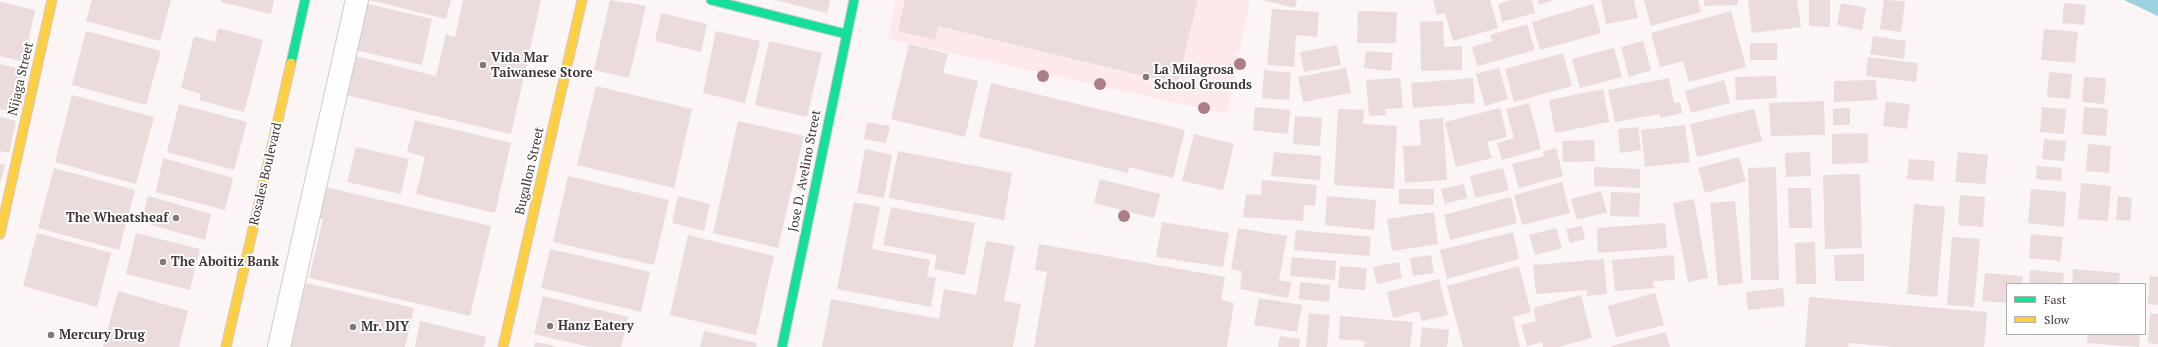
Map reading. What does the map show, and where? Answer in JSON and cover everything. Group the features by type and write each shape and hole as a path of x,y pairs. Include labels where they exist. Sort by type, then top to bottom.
{"street":[{"name":"Nijaga Street","path":"0,234 52,0"},
{"name":"Rosales Boulevard","path":"226,347 306,0"},
{"path":"279,347 357,0"},
{"name":"Bugallon Street","path":"503,347 582,0"},
{"path":"711,0 846,34"},
{"name":"Jose D. Avelino Street","path":"782,347 854,0"}],"shaded area":[{"name":"La Milagrosa School Grounds","path":"896,0 1250,0 1227,114 888,39"}],"water":[{"path":"2124,0 2158,0 2158,16"}],"building":[{"path":"92,0 171,0 160,41 86,21"},
{"path":"221,0 274,0 271,14 221,2"},
{"path":"369,0 451,0 446,19"},
{"name":"Vida Mar Taiwanese Store","path":"463,0 541,0 511,134 342,94 351,55 436,76 446,34 455,37"},
{"path":"610,0 646,6 629,78 594,70"},
{"path":"775,0 830,0 827,13"},
{"path":"905,0 1198,0 1177,84 938,26 935,40 898,31"},
{"path":"1263,0 1297,0 1295,8"},
{"path":"1433,0 1490,0 1498,28 1453,41 1445,13 1437,15"},
{"path":"1510,0 1532,0 1535,13 1502,22 1498,4"},
{"path":"1538,0 1554,0 1539,5"},
{"path":"1601,0 1634,0 1638,18 1606,24"},
{"path":"1644,0 1698,0 1701,12 1651,26"},
{"path":"1704,0 1738,0 1738,5 1704,6"},
{"path":"1748,0 1797,0 1801,27 1752,33"},
{"path":"1809,0 1830,0 1830,27 1809,26"},
{"path":"1884,0 1905,1 1901,32 1880,29"},
{"path":"0,2 35,10 24,62 0,56"},
{"path":"364,3 432,19 422,65 354,50"},
{"path":"1841,3 1866,8 1862,30 1837,25"},
{"path":"2064,3 2086,5 2084,25 2062,23"},
{"path":"1593,4 1601,33 1540,50 1532,22"},
{"path":"1272,9 1319,12 1317,37 1296,35 1294,67 1267,65"},
{"path":"1358,11 1397,12 1396,43 1357,43"},
{"path":"1731,11 1746,67 1689,82 1683,61 1660,67 1651,33"},
{"path":"661,13 707,24 701,52 655,41"},
{"path":"1443,21 1444,47 1462,46 1462,70 1421,71 1420,22"},
{"path":"1527,24 1535,50 1477,66 1472,47 1492,41 1490,35"},
{"path":"218,28 263,40 244,112 199,100 201,94 181,88 194,36 215,42"},
{"path":"2044,29 2078,32 2075,63 2041,60"},
{"path":"86,31 161,51 146,105 72,85"},
{"path":"716,31 760,41 745,103 703,93"},
{"path":"1873,36 1906,41 1904,59 1870,54"},
{"path":"769,41 822,53 807,117 755,105"},
{"path":"1643,41 1651,70 1629,77 1621,47"},
{"path":"1750,43 1777,43 1777,60 1750,60"},
{"path":"909,44 948,54 943,73 978,81 965,137 891,119"},
{"path":"1337,45 1341,65 1304,72 1300,52"},
{"path":"1614,48 1622,77 1580,88 1572,59"},
{"path":"1366,51 1393,53 1391,71 1364,68"},
{"path":"1563,53 1572,86 1514,102 1505,69"},
{"path":"1868,57 1918,63 1916,82 1866,76"},
{"path":"0,64 24,70 14,112 0,109"},
{"path":"1346,68 1351,93 1303,102 1298,77"},
{"path":"1499,68 1508,99 1485,106 1476,74"},
{"path":"1264,70 1291,73 1289,100 1262,98"},
{"path":"2049,72 2072,74 2070,99 2047,97"},
{"path":"1776,76 1777,98 1736,100 1735,77"},
{"path":"2084,77 2106,78 2104,104 2082,102"},
{"path":"1400,78 1403,108 1385,109 1386,115 1369,116 1366,80"},
{"path":"1473,78 1475,103 1413,108 1411,83"},
{"path":"1669,78 1674,103 1680,102 1682,113 1661,118 1660,114 1615,122 1608,90"},
{"path":"1724,80 1730,103 1691,113 1685,91"},
{"path":"1876,80 1877,100 1834,102 1834,81"},
{"path":"991,83 1185,130 1173,178 1129,167 1128,173 979,137"},
{"path":"596,86 692,109 674,188 577,165"},
{"path":"1603,89 1609,122 1555,133 1549,100"},
{"path":"72,95 154,117 136,184 55,162"},
{"path":"1824,101 1825,135 1771,136 1769,103"},
{"path":"1886,102 1910,104 1907,129 1883,126"},
{"path":"1529,103 1541,149 1502,160 1497,143 1514,138 1506,109"},
{"path":"179,104 247,122 234,170 167,152"},
{"path":"1255,107 1290,110 1288,134 1253,130"},
{"path":"2042,107 2066,109 2064,134 2040,132"},
{"path":"2084,107 2108,109 2106,136 2082,134"},
{"path":"1500,108 1507,137 1487,142 1492,158 1456,167 1445,122"},
{"path":"1850,108 1850,125 1833,125 1833,109"},
{"path":"1338,109 1364,110 1363,124 1397,126 1394,189 1334,185"},
{"path":"1754,109 1762,141 1697,157 1690,124"},
{"path":"1295,116 1322,118 1320,146 1293,144"},
{"path":"0,117 16,121 9,153 0,151"},
{"path":"1443,118 1447,180 1405,183 1403,146 1421,145 1419,120"},
{"path":"415,120 511,143 495,213 416,194 425,157 407,152"},
{"path":"738,121 804,136 778,248 713,233"},
{"path":"867,122 890,126 886,143 864,139"},
{"path":"1685,125 1690,162 1645,167 1641,130"},
{"path":"1638,127 1641,150 1620,153 1618,129"},
{"path":"1868,133 1868,163 1832,164 1832,134"},
{"path":"1194,134 1234,144 1223,190 1182,181"},
{"path":"2044,139 2066,141 2064,161 2042,159"},
{"path":"1594,140 1595,161 1563,162 1562,141"},
{"path":"2088,144 2111,146 2109,173 2086,171"},
{"path":"356,147 409,159 401,194 347,182"},
{"path":"1556,148 1563,176 1519,188 1512,164 1544,156 1543,152"},
{"path":"865,149 892,155 884,198 857,193"},
{"path":"898,151 1012,173 1004,220 889,198"},
{"path":"1274,152 1321,156 1320,180 1271,176"},
{"path":"1810,152 1811,176 1786,177 1785,153"},
{"path":"1958,152 1988,155 1985,184 1955,182"},
{"path":"1739,157 1746,181 1705,193 1698,168"},
{"path":"163,158 233,178 225,210 156,192"},
{"path":"1909,159 1935,161 1933,181 1907,179"},
{"path":"0,163 5,165 0,184"},
{"path":"2037,166 2062,168 2061,181 2036,179"},
{"path":"1594,167 1640,169 1640,188 1594,186"},
{"path":"1776,167 1779,280 1751,280 1748,168"},
{"path":"54,168 135,190 119,250 38,228"},
{"path":"1503,168 1509,190 1475,198 1470,176"},
{"path":"1860,174 1862,248 1825,249 1823,175"},
{"path":"568,176 669,200 654,265 553,242"},
{"path":"1100,179 1160,194 1154,218 1094,203"},
{"path":"1262,180 1317,185 1315,206 1304,205 1303,221 1243,217 1246,194 1261,195"},
{"path":"1562,182 1570,213 1522,225 1514,195"},
{"path":"2081,183 2111,186 2108,221 2078,219"},
{"path":"1464,184 1467,198 1445,204 1441,189"},
{"path":"321,186 491,226 470,316 309,278 323,219 315,216"},
{"path":"1788,188 1811,188 1812,228 1789,228"},
{"path":"1399,189 1434,189 1434,205 1399,204"},
{"path":"2031,189 2066,192 2064,227 2028,223"},
{"path":"1601,191 1607,212 1577,220 1571,199"},
{"path":"1611,192 1640,193 1639,217 1610,216"},
{"path":"1960,195 1985,197 1983,227 1958,225"},
{"name":"The Wheatsheaf","path":"148,196 211,214 205,240 141,222"},
{"path":"678,196 710,204 704,231 672,223"},
{"path":"1327,196 1376,200 1374,230 1325,225"},
{"path":"2118,196 2132,198 2130,221 2116,220"},
{"path":"1511,197 1517,223 1450,240 1444,215"},
{"path":"1694,199 1708,278 1688,282 1673,203"},
{"path":"1735,201 1743,283 1718,286 1710,203"},
{"path":"854,202 880,207 872,249 930,260 927,276 936,278 931,307 837,289"},
{"path":"1914,204 1945,207 1937,297 1907,294"},
{"path":"891,207 975,223 965,275 934,269 937,255 883,245"},
{"path":"1434,212 1438,244 1392,251 1387,219"},
{"path":"1162,222 1229,233 1223,267 1156,257"},
{"path":"1665,223 1667,248 1598,253 1597,228"},
{"path":"1582,226 1585,239 1570,243 1566,229"},
{"path":"1238,228 1287,236 1279,280 1291,282 1288,298 1240,289 1242,271 1231,269"},
{"path":"1556,228 1562,248 1535,255 1529,235"},
{"path":"1296,230 1371,237 1369,256 1294,250"},
{"path":"1513,232 1519,259 1447,279 1440,250"},
{"path":"37,233 111,253 97,307 23,286"},
{"name":"The Aboitiz Bank","path":"136,233 200,249 190,290 126,274"},
{"path":"2031,234 2063,237 2060,261 2029,258"},
{"path":"688,235 774,256 756,335 670,315"},
{"path":"1952,237 1980,239 1974,307 1947,305"},
{"path":"986,241 1015,246 1004,301 1021,304 1013,347 822,347 831,299 939,319 944,289 976,295"},
{"path":"1815,242 1816,284 1796,284 1795,243"},
{"path":"1039,244 1225,277 1221,300 1234,303 1227,347 1034,347 1047,272 1035,270"},
{"path":"550,249 650,272 641,312 541,288"},
{"path":"1864,254 1864,281 1835,281 1834,255"},
{"path":"1431,255 1434,273 1413,276 1410,258"},
{"path":"1674,255 1675,280 1653,281 1654,288 1615,291 1612,260"},
{"path":"1292,257 1336,261 1335,280 1290,276"},
{"path":"1604,259 1607,294 1587,296 1587,290 1536,294 1533,265"},
{"path":"1399,262 1402,278 1377,284 1373,267"},
{"path":"1340,266 1367,268 1365,290 1338,288"},
{"path":"1519,266 1531,312 1513,317 1520,347 1463,347 1447,286"},
{"path":"2073,269 2120,273 2119,283 2072,283"},
{"path":"2030,270 2064,273 2063,283 2029,283"},
{"path":"1985,273 2023,276 2022,283 2006,283 2006,303 1982,301"},
{"path":"2150,276 2158,277 2158,305 2148,304"},
{"path":"1439,279 1448,315 1422,321 1419,311 1393,318 1387,292"},
{"path":"1300,282 1330,285 1329,302 1299,299"},
{"name":"Mr. DIY","path":"306,283 414,308 405,347 291,347"},
{"path":"1783,288 1785,306 1748,310 1746,292"},
{"path":"118,291 188,311 179,347 103,347"},
{"path":"1655,293 1664,325 1616,337 1608,306"},
{"path":"1581,295 1592,338 1558,347 1543,347 1542,342 1527,346 1521,325 1536,321 1533,308"},
{"path":"543,296 628,317 621,347 590,347 534,334"},
{"path":"1809,297 1987,312 1984,347 1894,347 1849,343 1848,347 1805,347"},
{"path":"1259,298 1302,305 1297,332 1254,325"},
{"path":"1309,313 1330,315 1327,347 1306,347"},
{"path":"2150,313 2158,314 2158,344 2148,343"},
{"path":"1340,316 1413,322 1410,347 1364,347 1365,341 1339,339"},
{"path":"420,321 486,337 484,347 415,347"},
{"path":"1422,327 1449,330 1447,347 1420,347"},
{"path":"704,331 757,343 756,347 700,347"},
{"path":"1666,332 1670,347 1611,347 1611,346"},
{"path":"2088,335 2140,335 2139,347 2087,343"},
{"path":"1280,336 1300,339 1299,347 1278,347"},
{"path":"535,342 555,346 555,347 534,347"}],"traffic: fast":[{"path":"291,63 305,0"},
{"path":"711,0 846,34"},
{"path":"782,347 854,0"}],"traffic: slow":[{"path":"0,234 52,0"},
{"path":"503,347 582,0"},
{"path":"226,347 291,63"}],"place":[{"name":"Vida Mar Taiwanese Store","path":"483,65"},
{"name":"La Milagrosa School Grounds","path":"1146,77"},
{"name":"The Wheatsheaf","path":"176,218"},
{"name":"The Aboitiz Bank","path":"163,262"},
{"name":"Hanz Eatery","path":"550,326"},
{"name":"Mr. DIY","path":"353,327"},
{"name":"Mercury Drug","path":"51,335"}]}
